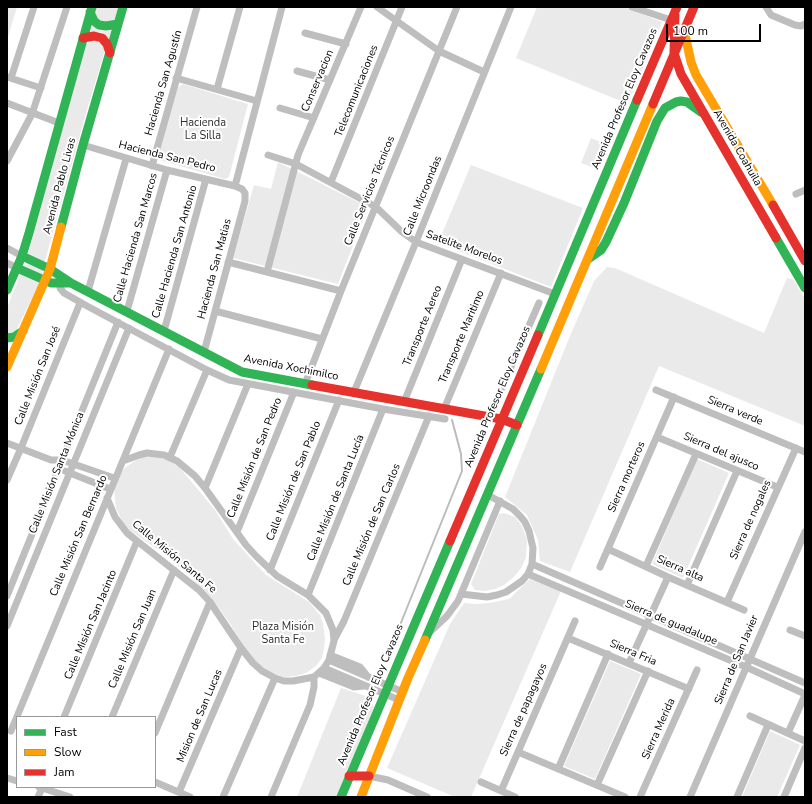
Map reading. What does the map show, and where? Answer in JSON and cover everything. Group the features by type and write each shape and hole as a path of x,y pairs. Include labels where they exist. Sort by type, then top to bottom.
{"main road":[{"name":"Avenida Pablo Livas","path":"7,367 50,269 83,145 123,7"},
{"path":"360,797 427,634 490,491 694,7"},
{"name":"Avenida Pablo Livas","path":"7,290 30,233 91,9"},
{"path":"91,9 94,21 99,24 106,26 118,24"},
{"name":"Avenida Coahuila","path":"674,11 684,30 689,56 696,75 805,261"},
{"name":"Avenida Coahuila","path":"674,11 674,53 681,74 805,287"},
{"name":"Avenida Profesor Eloy Cavazos","path":"341,797 501,419 556,294 674,11"},
{"path":"83,38 94,36 102,38 107,44 110,53"},
{"path":"678,65 681,54 686,54 689,56"},
{"path":"588,258 601,250 606,242 624,203 657,122 665,108 676,102 687,102 710,122 715,121 718,112"},
{"path":"649,141 651,109"},
{"path":"22,256 50,269 62,281"},
{"name":"Avenida Xochimilco","path":"17,268 45,282 62,281 71,283 242,372 501,419 517,425"},
{"path":"7,338 14,337 24,331"},
{"path":"474,483 490,491"},
{"path":"349,776 369,776"}],"street":[{"path":"34,7 9,77 41,88"},
{"path":"7,161 32,114 67,7"},
{"name":"Hacienda San Agustín","path":"152,166 196,7"},
{"path":"217,89 240,7"},
{"path":"235,186 282,7"},
{"name":"Conservacion","path":"267,272 298,155 361,7"},
{"path":"377,7 439,51 484,72"},
{"name":"Telecomunicaciones","path":"331,182 402,7"},
{"name":"Calle Servicios Técnicos","path":"305,384 341,291 457,7"},
{"name":"Calle Microondas","path":"354,392 511,7"},
{"path":"766,7 771,15 795,25 801,26 805,24"},
{"path":"635,8 674,11"},
{"path":"305,33 346,44"},
{"path":"297,71 330,80"},
{"path":"176,78 258,101"},
{"path":"7,104 59,123"},
{"path":"280,108 314,118"},
{"name":"Hacienda San Pedro","path":"83,145 126,159 235,186 245,192"},
{"name":"Satelite Morelos","path":"268,155 296,164 376,207 402,232 416,242 556,294"},
{"path":"88,291 126,159"},
{"name":"Calle Hacienda San Marcos","path":"127,311 167,170"},
{"name":"Calle Hacienda San Antonio","path":"164,331 206,179"},
{"path":"796,194 805,190"},
{"name":"Hacienda San Matias","path":"204,352 245,201 245,192"},
{"path":"7,248 22,256"},
{"name":"Transporte Aereo","path":"404,402 462,259"},
{"name":"Avenida Xochimilco","path":"7,262 17,268"},
{"path":"228,262 341,291"},
{"name":"Transporte Maritimo","path":"444,409 501,273"},
{"path":"62,281 60,288 62,292 80,303 207,370 229,380 445,418"},
{"name":"Calle Misión San José","path":"7,480 22,448 80,303"},
{"path":"489,417 539,303"},
{"path":"215,311 322,339"},
{"name":"Calle Misión Santa Mónica","path":"7,596 118,322"},
{"name":"Calle Misión Santa Mónica","path":"7,626 129,328"},
{"name":"Calle Misión San Bernardo","path":"18,716 114,478 123,461 169,349"},
{"path":"170,457 207,370"},
{"path":"205,488 248,384"},
{"name":"Sierra verde","path":"656,390 805,452"},
{"name":"Calle Misión de San Pedro","path":"237,532 294,392"},
{"name":"Sierra morteros","path":"600,566 674,397"},
{"name":"Calle Misión de San Pablo","path":"270,570 338,400"},
{"name":"Calle Misión de Santa Lucía","path":"308,595 383,408"},
{"name":"Calle Misión de San Carlos","path":"334,641 344,621 429,416"},
{"name":"Sierra del ajusco","path":"657,437 777,487"},
{"path":"7,443 51,460 62,460 114,478"},
{"name":"Sierra de nogales","path":"728,602 777,487 796,448"},
{"path":"123,461 147,453 170,457 186,468 205,488 246,545 270,570 290,585 308,595 326,614 333,630 334,641 330,658 319,673 310,705 271,797"},
{"path":"646,566 696,454"},
{"path":"51,460 59,468 69,473 110,488"},
{"path":"687,584 737,471"},
{"path":"461,594 487,597 497,595 514,587 528,574 532,564 533,548 525,522 516,512 500,501 490,491"},
{"name":"Calle Misión Santa Fe","path":"107,498 120,525 137,542 199,590 210,602 240,648 262,671 284,681 293,681 319,673"},
{"path":"427,634 446,616 461,594 500,501"},
{"name":"Sierra de San Javier","path":"690,797 805,532"},
{"name":"Calle Misión San Jacinto","path":"64,716 137,542"},
{"name":"Sierra alta","path":"608,549 744,610"},
{"name":"Sierra de guadalupe","path":"532,564 805,683"},
{"name":"Calle Misión San Juan","path":"112,716 174,570"},
{"name":"Sierra de guadalupe","path":"528,574 746,667 805,694"},
{"path":"629,663 668,577"},
{"path":"10,589 20,594"},
{"path":"156,731 210,602"},
{"name":"Sierra de papagayos","path":"501,791 575,621"},
{"path":"790,630 805,636"},
{"name":"Sierra Fria","path":"568,638 688,689"},
{"name":"Mision de San Lucas","path":"179,792 240,648"},
{"path":"558,769 608,654"},
{"path":"330,658 368,677 387,690 401,696"},
{"name":"Sierra Merida","path":"640,797 697,670"},
{"path":"597,786 648,671"},
{"path":"319,673 364,686 387,690"},
{"path":"223,797 275,678"},
{"path":"788,733 805,694"},
{"path":"750,716 805,741"},
{"name":"Calle Misión San Bernardo","path":"12,731 16,721"},
{"path":"737,797 768,725"},
{"path":"784,797 805,748"},
{"path":"518,752 625,797"},
{"path":"373,766 382,778"},
{"path":"369,776 382,778 427,797"},
{"path":"156,782 190,797"},
{"path":"481,782 516,797"},
{"path":"43,788 70,797"}],"green space":[{"path":"7,7 17,7 7,40"},
{"path":"96,7 119,7 115,19 105,23 97,19 95,12"},
{"path":"537,7 624,7 662,22 628,104 516,58"},
{"path":"91,23 98,30 112,30 109,38 101,32 89,33"},
{"path":"90,40 101,42 105,50 45,261 41,262 28,255 85,47"},
{"name":"Hacienda La Silla","path":"183,84 248,104 229,177 225,179 159,160 157,156 178,87"},
{"path":"591,138 608,145 598,169 581,163"},
{"path":"278,162 368,207 338,284 233,258 254,185 271,189"},
{"path":"471,165 583,208 551,287 438,243"},
{"path":"26,263 43,270 42,274 25,267"},
{"path":"607,267 615,268 764,333 787,278 793,279 805,299 805,426 659,366 570,572 540,561 538,540 527,515 505,497 570,336 594,281"},
{"path":"21,273 40,282 16,331 7,333 7,308"},
{"name":"Plaza Misión Santa Fe","path":"140,457 168,460 180,468 215,510 233,539 266,575 309,602 320,615 323,623 325,639 322,658 316,666 306,673 295,676 284,677 269,672 257,663 246,651 219,608 193,579 163,553 129,530 123,523 116,508 114,489 118,475"},
{"path":"697,459 729,473 683,578 652,564"},
{"path":"504,513 515,517 522,526 527,540 526,557 522,567 514,577 504,585 485,591 475,590 471,584 499,514"},
{"path":"530,579 561,591 471,797 455,797 387,768 450,624 464,603 489,603 509,599"},
{"path":"610,661 641,674 595,779 564,766"},
{"path":"341,688 369,697 374,707 338,797 297,797"},
{"path":"770,731 800,745 777,797 742,797"}],"waterway":[{"path":"390,650 462,471 461,454 452,420"},
{"path":"350,751 368,704"}],"traffic: fast":[{"path":"7,290 22,256 29,233 92,7"},
{"path":"61,227 123,7"},
{"path":"90,12 94,21 99,25 106,26 118,24"},
{"path":"538,335 637,100"},
{"path":"588,259 601,250 606,242 624,203 657,121 665,108 681,101 687,102 701,112"},
{"path":"776,238 805,288"},
{"path":"22,256 50,269 71,283 242,372 312,385"},
{"path":"17,268 51,283 71,283"},
{"path":"7,338 14,337 23,331"},
{"path":"425,640 541,369"},
{"path":"341,797 450,541"}],"traffic: slow":[{"path":"684,30 691,62 696,75 773,205"},
{"path":"541,369 653,104"},
{"path":"7,367 50,269 61,227"},
{"path":"361,797 408,678 425,640"}],"traffic: jam":[{"path":"637,100 677,7"},
{"path":"653,104 694,7"},
{"path":"675,15 674,53 681,74 776,238"},
{"path":"83,38 94,36 102,38 107,44 110,53"},
{"path":"773,205 805,261"},
{"path":"450,541 538,335"},
{"path":"312,385 501,419 517,425"},
{"path":"349,776 369,776"}]}
